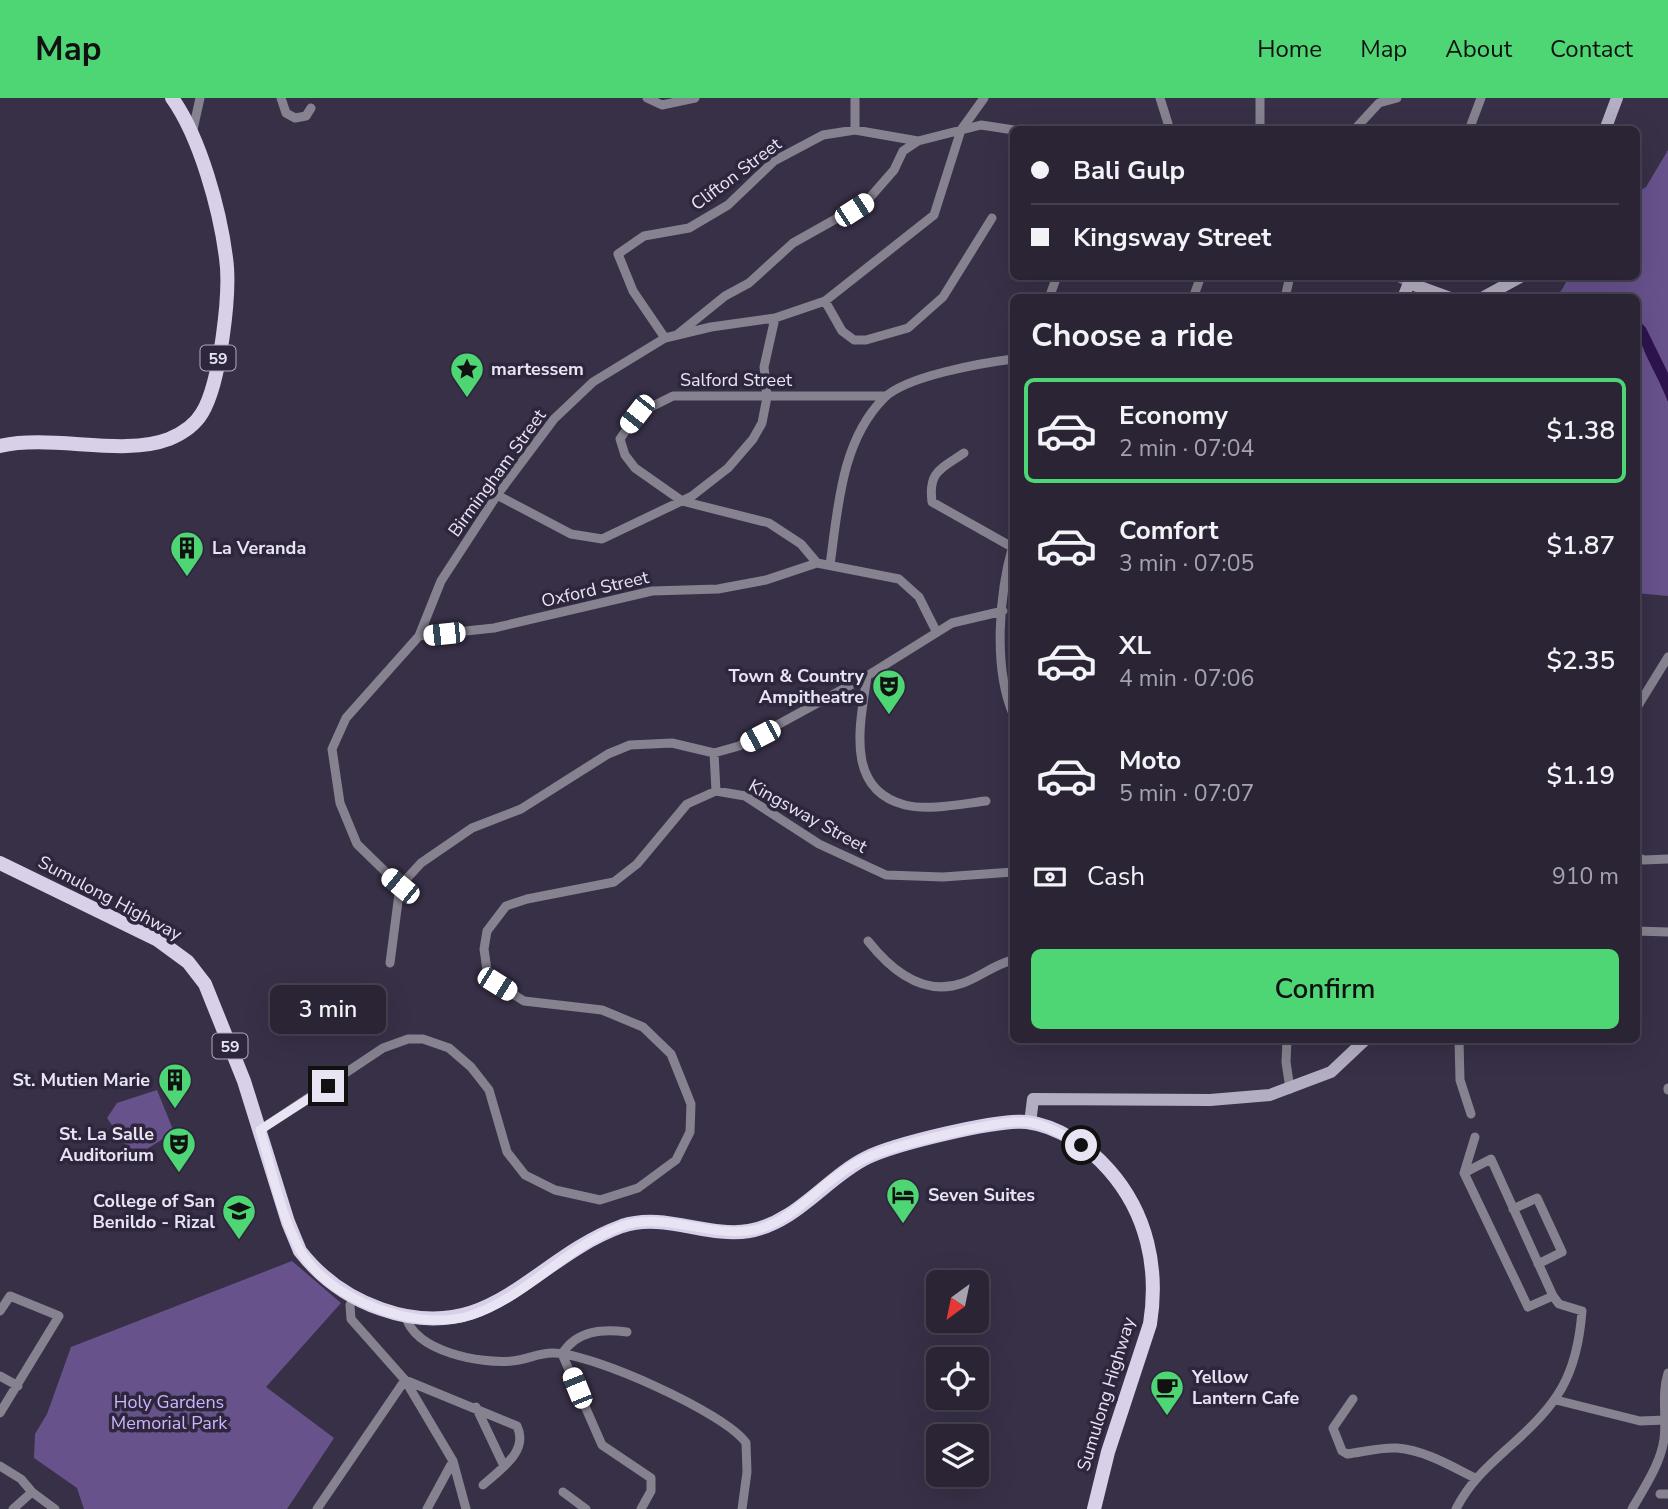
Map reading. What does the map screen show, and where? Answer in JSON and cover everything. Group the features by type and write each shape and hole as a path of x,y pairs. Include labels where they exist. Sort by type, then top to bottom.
{"main road":[{"name":"59","path":"0,446 35,442 153,443 182,432 201,416 216,377 227,270 210,189 192,135 172,98"},
{"name":"Sumulong Highway","path":"0,863 158,940 188,962 214,1002 300,1251 314,1269 354,1297 406,1317 425,1321 472,1315 505,1297 583,1245 624,1225 663,1222 750,1231 779,1220 868,1157 923,1140 1002,1124 1030,1123 1081,1145 1117,1179 1143,1224 1151,1260 1153,1302 1150,1324 1108,1452 1094,1509"}],"street":[{"path":"192,135 200,98"},
{"path":"281,98 286,113 295,118 306,116 311,108"},
{"path":"647,98 662,105 695,98"},
{"path":"855,98 855,130"},
{"path":"961,130 984,98"},
{"path":"1160,98 1169,126"},
{"path":"1260,126 1261,98"},
{"path":"1358,126 1379,103 1397,98"},
{"path":"1470,126 1481,98"},
{"path":"1606,126 1617,98"},
{"name":"Clifton Street","path":"665,338 633,291 618,254 644,236 689,228 728,205 774,161 823,135 855,130 918,141 981,125 1010,129"},
{"name":"Birmingham Street","path":"400,886 357,844 340,803 332,748 346,718 419,636 441,581 497,495 554,419 573,400 593,382 665,338 711,327 775,318 825,301 934,215 961,130"},
{"path":"676,335 725,296 749,284 793,243 866,202 887,180 903,151 918,141"},
{"path":"825,301 842,331 854,340 866,340 908,328 943,297 992,218"},
{"path":"1410,280 1441,294"},
{"path":"1489,294 1515,280"},
{"path":"497,495 571,534 602,539 682,501 715,481 754,439 766,411 764,367 775,318"},
{"path":"830,565 848,460 863,427 886,396 956,369 1010,360"},
{"name":"Salford Street","path":"817,563 801,544 769,523 682,501 635,468 625,455 620,439 637,414 673,396 886,396"},
{"path":"964,453 935,473 930,486 932,502 1010,544"},
{"path":"817,563 899,579 919,597 936,631"},
{"name":"Oxford Street","path":"419,636 494,628 652,590 718,589 766,580 817,563"},
{"path":"1010,566 1003,611 1000,660 1010,706"},
{"path":"390,963 400,886 421,863 472,828 520,809 608,754 630,745 672,743 714,753 739,747 867,676 936,631 952,623 1003,611"},
{"path":"1640,702 1668,657"},
{"path":"867,676 858,743 861,759 872,785 906,806 985,801"},
{"path":"260,1130 383,1048 408,1039 423,1039 449,1048 471,1067 489,1090 507,1152 525,1175 555,1190 600,1199 638,1188 664,1171 676,1160 690,1132 691,1104 671,1054 643,1027 602,1010 524,1001 497,984 487,970 484,949 487,931 506,906 614,882 637,864 687,804 716,791 714,753"},
{"name":"Kingsway Street","path":"716,791 745,796 819,844 886,875 943,877 1010,872"},
{"path":"1640,858 1668,859"},
{"path":"1640,931 1668,932"},
{"path":"868,941 898,971 929,986 963,983 1010,961"},
{"path":"1287,1043 1286,1062 1290,1089"},
{"path":"1030,1123 1033,1098 1245,1099 1290,1089 1331,1072 1363,1043"},
{"path":"1459,1043 1460,1080 1471,1114"},
{"path":"1475,1137 1464,1172 1528,1307 1553,1296"},
{"path":"1456,1509 1475,1478 1526,1433 1556,1400 1574,1364 1582,1311 1559,1304 1553,1296 1491,1159 1464,1172"},
{"path":"1513,1209 1537,1198 1562,1252 1538,1264"},
{"path":"0,1311 10,1296 59,1316 0,1413"},
{"path":"354,1297 350,1305 351,1319 405,1380 453,1461 466,1509"},
{"path":"406,1317 418,1339 444,1351 505,1362 545,1353 562,1354 625,1371 711,1416 742,1437 747,1455 742,1509"},
{"path":"562,1354 570,1343 587,1333 601,1330 627,1332"},
{"path":"562,1354 602,1445 651,1478 651,1491 641,1509"},
{"path":"1632,1509 1660,1454 1665,1437 1668,1373"},
{"path":"0,1376 18,1386"},
{"path":"405,1380 476,1407 516,1426 521,1435 519,1448 483,1485"},
{"path":"317,1509 405,1380"},
{"path":"1353,1399 1333,1428 1342,1451 1347,1454 1387,1448 1405,1450 1435,1459 1475,1478"},
{"path":"1556,1400 1640,1421 1666,1420"},
{"path":"476,1407 504,1466"},
{"path":"427,1509 453,1461"},
{"path":"0,1466 21,1479 32,1492 55,1509"},
{"path":"13,1509 32,1492"},
{"path":"563,1492 586,1509"}],"green space":[{"path":"1668,150 1668,596 1640,593 1640,294 1557,294 1567,280 1640,280 1640,191 1646,187"},
{"path":"157,1090 174,1132 134,1157 107,1118 117,1103"},
{"name":"Holy Gardens Memorial Park","path":"292,1261 341,1303 266,1387 334,1438 287,1509 84,1509 77,1488 34,1458 35,1434 47,1414 71,1347"}],"shaded area":[{"path":"1640,321 1646,328 1668,373 1668,402 1664,391 1643,349"}],"place":[{"name":"martessem","path":"467,399"},
{"name":"La Veranda","path":"187,578"},
{"name":"Town & Country Ampitheatre","path":"889,716"},
{"name":"St. Mutien Marie","path":"175,1110"},
{"name":"St. La Salle Auditorium","path":"179,1174"},
{"name":"Seven Suites","path":"903,1225"},
{"name":"College of San Benildo - Rizal","path":"239,1241"},
{"name":"Yellow Lantern Cafe","path":"1167,1417"}],"route":[{"path":"328,1086 260,1130 292,1232 300,1251 314,1269 341,1289 372,1306 425,1321 472,1315 532,1280 583,1245 624,1225 663,1222 750,1231 779,1220 836,1177 868,1157 923,1140 1024,1122 1061,1133 1081,1145"}]}
